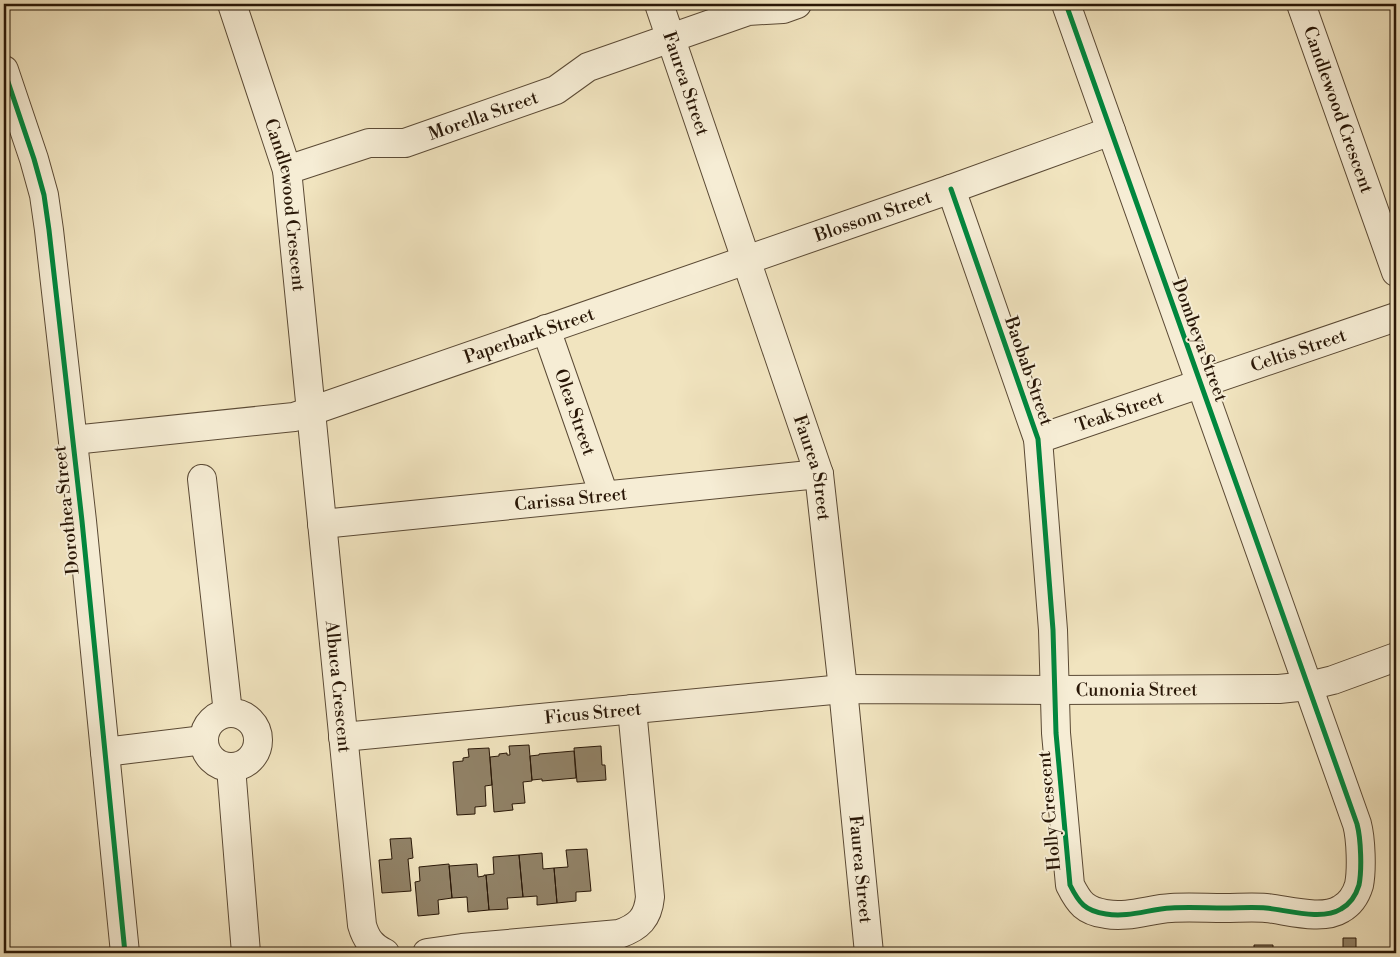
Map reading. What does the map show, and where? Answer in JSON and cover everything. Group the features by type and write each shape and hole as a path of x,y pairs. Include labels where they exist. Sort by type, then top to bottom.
{"street":[{"name":"Candlewood Crescent","path":"232,4 287,170 311,411"},
{"name":"Faurea Street","path":"659,4 819,474 843,689 869,953"},
{"name":"Morella Street","path":"287,170 369,143 405,144 556,90 588,67 671,37 748,11 783,8 797,4"},
{"name":"Dombeya Street","path":"1066,4 1308,686"},
{"name":"Candlewood Crescent","path":"1301,4 1396,272"},
{"name":"Dorothea Street","path":"4,70 34,159 44,195 49,230 73,440 125,953"},
{"name":"Blossom Street","path":"747,259 951,189 1111,131"},
{"name":"Baobab Street","path":"951,189 1038,439 1054,630 1055,690"},
{"name":"Paperbark Street","path":"73,440 294,417 747,259"},
{"name":"Celtis Street","path":"1200,383 1396,317"},
{"name":"Olea Street","path":"546,329 604,495"},
{"name":"Teak Street","path":"1038,439 1200,383"},
{"name":"Albuca Crescent","path":"311,411 362,926 371,944 385,953"},
{"name":"Carissa Street","path":"322,524 819,474"},
{"path":"202,479 228,713"},
{"name":"Cunonia Street","path":"843,689 1279,689 1308,686 1333,680 1396,657"},
{"name":"Holly Crescent","path":"1055,690 1056,733 1070,885 1078,901 1092,910 1107,915 1134,914 1170,908 1266,908 1299,914 1325,914 1340,910 1349,903 1356,892 1359,884 1360,839 1357,824 1308,686"},
{"name":"Ficus Street","path":"343,737 843,689"},
{"path":"427,953 462,948 619,934 630,931 639,924 647,912 650,897 632,709"},
{"path":"228,713 246,718 253,725 257,743 254,752 248,760 240,765 231,767 222,766 215,762 209,756 204,740 210,722 218,716 228,713"},
{"path":"105,752 204,740"},
{"path":"231,767 246,953"}],"building":[{"path":"529,745 532,781 523,782 525,803 512,804 513,810 494,812 490,757 507,753 507,755 510,755 509,746"},
{"path":"601,746 602,765 605,765 606,780 577,782 574,748"},
{"path":"489,748 492,785 485,786 486,806 475,807 475,814 457,815 453,762 463,761 463,758 469,757 468,749"},
{"path":"574,751 576,778 532,780 530,756"},
{"path":"411,838 413,858 408,859 411,891 382,893 379,860 392,859 390,839"},
{"path":"587,849 591,891 576,892 576,901 557,903 554,868 568,867 566,850"},
{"path":"542,853 543,869 554,868 557,903 537,905 537,896 523,897 519,855"},
{"path":"519,855 523,897 507,898 508,909 489,910 486,875 494,874 493,857"},
{"path":"449,864 452,898 438,900 439,914 418,916 415,882 420,881 419,867"},
{"path":"477,864 478,877 486,875 489,910 468,912 467,897 452,898 449,866"},
{"path":"1343,938 1356,938 1356,953 1321,953 1321,948 1343,948"},
{"path":"1254,945 1273,945 1273,951 1286,951 1286,953 1254,953"},
{"path":"1286,949 1321,949 1321,953 1286,953"}],"cycle path":[{"path":"951,189 1038,439 1053,630 1056,733 1070,885 1073,891 1080,901 1093,911 1114,915 1177,908 1261,908 1304,914 1324,914 1341,909 1352,899 1359,885 1361,854 1357,824 1066,4"},
{"path":"4,70 34,159 44,195 49,230 82,521 125,953"}]}
